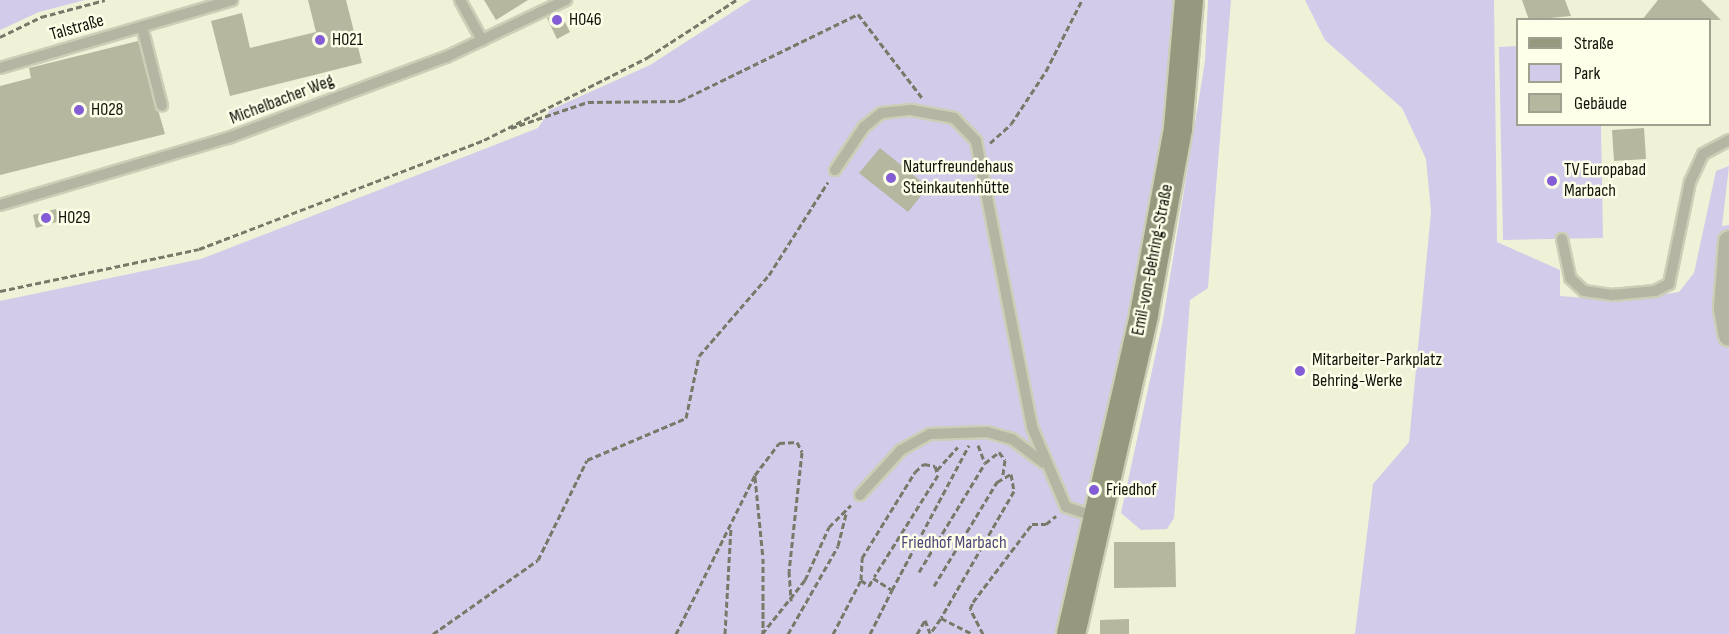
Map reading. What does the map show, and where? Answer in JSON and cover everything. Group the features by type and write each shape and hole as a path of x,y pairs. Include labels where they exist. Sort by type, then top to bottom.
{"main road":[{"name":"Emil-von-Behring-Straße","path":"1071,634 1099,518 1178,128 1189,0"}],"street":[{"path":"1729,241 1724,308 1729,335"}],"lane":[{"name":"Talstraße","path":"0,68 232,0"},
{"path":"460,0 482,40"},
{"name":"Michelbacher Weg","path":"0,205 228,138 482,40 566,0"},
{"path":"142,27 162,106"},
{"path":"835,170 864,127 881,113 933,112 954,118 976,141 1032,427 1044,462 1066,507 1099,518"},
{"path":"1562,239 1570,278 1584,291 1644,292 1669,284 1690,182 1703,154 1729,140"},
{"path":"860,495 901,450 930,434 987,432 1012,439 1044,462"}],"path":[{"path":"0,37 41,17 105,0"},
{"path":"502,131 578,89 648,57 736,0"},
{"path":"978,153 1011,124 1046,71 1082,0"},
{"path":"0,291 198,249 502,131 588,102 680,101 858,14 933,112"},
{"path":"433,634 538,560 587,460 686,418 699,356 770,275 835,170"},
{"path":"676,634 731,527 754,475 779,443 796,442 802,452 789,571 791,601"},
{"path":"861,580 869,586 937,470 957,447 968,448 976,444 985,463"},
{"path":"870,634 968,448"},
{"path":"919,572 985,463 1003,453 1004,475 934,586"},
{"path":"833,634 861,580 862,558 915,472 931,464 937,470"},
{"path":"754,475 763,558 763,634"},
{"path":"930,633 941,618 1014,491 1015,478 1004,475"},
{"path":"763,634 791,601 829,526 860,495"},
{"path":"983,634 970,609 973,602 1032,524 1046,524 1066,507"},
{"path":"788,634 837,546 848,519 847,509"},
{"path":"725,634 731,527"},
{"path":"873,578 892,590"},
{"path":"941,618 972,634"},
{"path":"917,634 926,620 930,633"}],"green space":[{"path":"0,0 85,0 39,12 0,30"},
{"name":"Friedhof Marbach","path":"751,0 1185,0 1171,128 1057,634 0,634 0,301 201,259 538,128 550,110 650,65"},
{"path":"1208,0 1231,0 1208,288 1190,300 1174,518 1167,529 1141,530 1121,513 1163,320 1205,61"},
{"path":"1305,0 1494,0 1497,242 1560,270 1560,296 1622,301 1679,292 1694,273 1716,171 1729,166 1722,226 1729,225 1729,634 1355,634 1373,484 1409,442 1431,212 1426,159 1402,108 1325,40"},
{"name":"TV Europabad Marbach","path":"1516,46 1516,126 1601,126 1603,238 1503,240 1499,47"}],"building":[{"name":"H021","path":"308,0 346,0 362,63 230,96 211,21 242,13 250,48 316,32"},
{"path":"484,0 528,0 496,20"},
{"path":"1522,0 1565,0 1571,16 1550,18 1528,18"},
{"path":"1658,0 1701,0 1721,20 1711,20 1711,18 1644,18"},
{"path":"560,12 570,32 557,39 547,18"},
{"name":"H028","path":"138,41 165,134 0,175 0,86 31,78 29,68"},
{"path":"1644,128 1646,159 1614,161 1612,130"},
{"name":"Naturfreundehaus Steinkautenhütte","path":"880,148 928,187 908,212 859,173"},
{"name":"H029","path":"56,209 60,221 36,228 33,215"},
{"path":"1114,542 1175,542 1176,587 1114,588"},
{"path":"1129,619 1129,634 1100,634 1100,620"}],"place":[{"name":"H046","path":"557,20"},
{"name":"H021","path":"320,40"},
{"name":"H028","path":"79,110"},
{"name":"Naturfreundehaus Steinkautenhütte","path":"891,178"},
{"name":"TV Europabad Marbach","path":"1552,181"},
{"name":"H029","path":"46,218"},
{"name":"Mitarbeiter-Parkplatz Behring-Werke","path":"1300,371"},
{"name":"Friedhof","path":"1094,490"}]}
